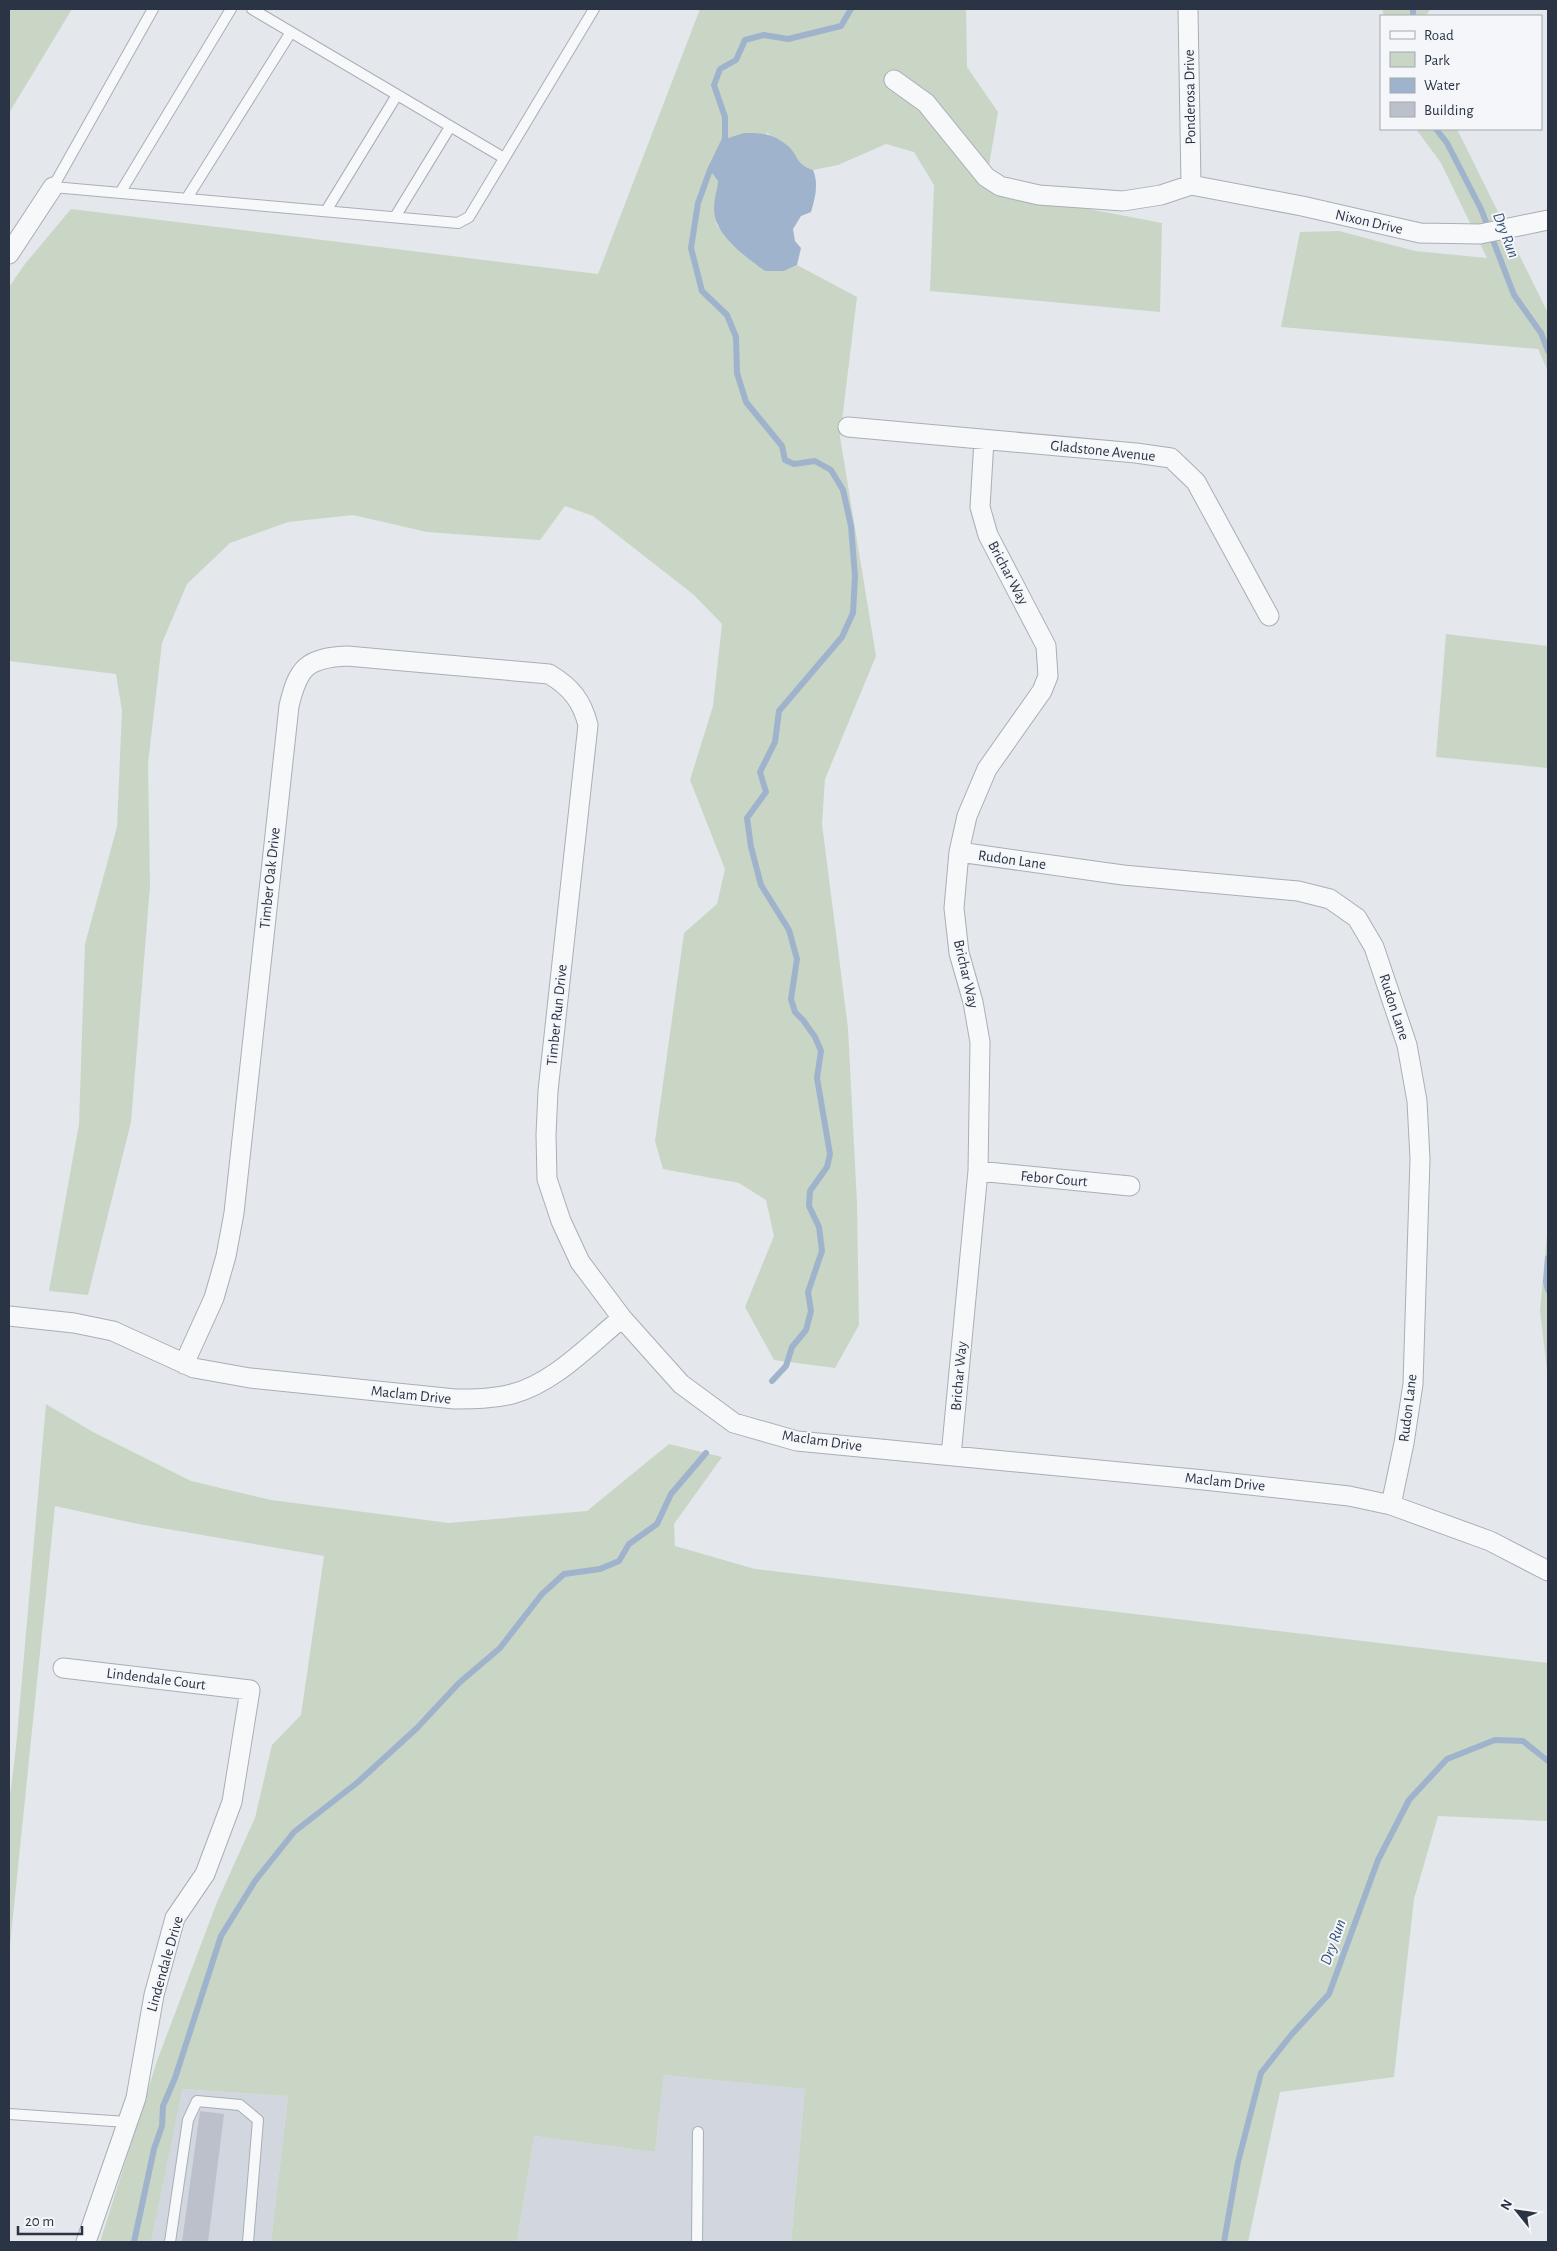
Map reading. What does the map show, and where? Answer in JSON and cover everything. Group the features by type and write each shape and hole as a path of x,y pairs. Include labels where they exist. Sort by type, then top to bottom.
{"street":[{"name":"Ponderosa Drive","path":"1188,9 1191,185"},
{"path":"894,80 926,103 986,177 1000,186 1039,194 1124,201 1161,195 1191,185"},
{"name":"Nixon Drive","path":"1191,185 1302,206 1420,233 1480,234 1548,220"},
{"path":"9,254 53,186"},
{"name":"Gladstone Avenue","path":"848,427 1136,453 1171,458 1196,482 1269,616"},
{"name":"Brichar Way","path":"951,1456 978,1172 980,1042 973,1002 959,953 954,908 960,852 967,816 987,769 1042,691 1048,676 1046,646 988,535 980,507 984,440"},
{"name":"Timber Oak Drive","path":"184,1364 214,1298 226,1256 234,1212 289,706 298,676 309,665 324,657 347,656 549,674 563,682 576,696"},
{"name":"Timber Run Drive","path":"576,696 584,709 588,725 548,1091 546,1134 547,1180 561,1221 580,1262 622,1318"},
{"name":"Rudon Lane","path":"960,852 1123,875 1298,891 1330,899 1357,918 1374,946 1407,1046 1417,1101 1420,1159 1413,1384 1404,1443 1391,1505"},
{"name":"Febor Court","path":"978,1172 1130,1186"},
{"name":"Maclam Drive","path":"9,1316 74,1323 113,1331 165,1353 194,1368 250,1378 455,1399 512,1394 540,1382 564,1366 622,1318 681,1384 734,1423 797,1441 1204,1480 1349,1496 1391,1505 1490,1541 1548,1571"},
{"name":"Lindendale Court","path":"62,1668 250,1690"},
{"name":"Lindendale Drive","path":"86,2242 136,2098 154,1995 175,1918 205,1874 232,1802 250,1690"}],"lane":[{"path":"153,9 53,186 458,223 469,217 594,9"},
{"path":"120,192 231,9"},
{"path":"252,9 504,158"},
{"path":"186,198 291,32"},
{"path":"326,211 398,95"},
{"path":"395,217 450,126"},
{"path":"170,2242 188,2120 197,2101 240,2105 258,2120 248,2242"},
{"path":"9,2114 127,2122"},
{"path":"697,2242 698,2132"}],"shaded area":[{"path":"664,2075 805,2089 791,2242 517,2242 534,2136 655,2152"},
{"path":"181,2089 288,2096 271,2242 151,2242"}],"green space":[{"path":"9,9 72,9 9,113"},
{"path":"700,9 966,9 967,67 998,112 985,189 1162,223 1160,312 930,291 934,185 914,152 886,144 838,165 813,170 801,165 788,147 767,133 718,181 714,209 717,226 755,264 784,271 797,265 857,297 840,437 876,656 825,779 822,824 848,1028 857,1204 859,1325 835,1368 774,1360 745,1307 774,1236 766,1200 739,1183 663,1169 655,1141 684,933 717,904 725,869 690,780 713,706 722,624 694,595 593,516 565,506 540,540 427,532 353,515 288,522 230,543 187,584 162,643 148,763 150,886 131,1122 88,1295 49,1291 79,1124 85,944 117,827 122,711 116,674 9,661 9,287 25,264 71,209 598,274"},
{"path":"1382,9 1431,9 1426,15 1384,15"},
{"path":"1417,130 1457,130 1548,313 1548,371 1538,349 1281,327 1300,232 1339,231 1415,251 1487,258 1441,163"},
{"path":"1446,634 1548,646 1548,768 1436,757"},
{"path":"1548,1224 1548,1378 1540,1311"},
{"path":"46,1404 93,1432 191,1481 271,1500 449,1523 587,1511 669,1444 722,1457 674,1524 675,1546 755,1569 1548,1663 1548,1821 1438,1816 1414,1899 1394,2077 1280,2092 1248,2242 791,2242 805,2089 664,2075 655,2152 534,2136 517,2242 271,2242 288,2096 182,2089 151,2242 100,2242 157,2061 217,1902 255,1818 272,1745 301,1715 324,1556 138,1524 55,1506 9,1955 9,1804 16,1747"}],"water":[{"path":"744,133 762,134 777,138 792,150 803,165 813,170 815,175 816,191 811,212 801,216 793,229 795,241 801,248 797,265 784,271 765,271 749,259 725,236 715,219 714,206 718,181 710,170 725,139"}],"building":[{"path":"200,2111 224,2114 208,2242 182,2242"}],"waterway":[{"path":"772,1381 786,1366 792,1347 806,1330 811,1311 808,1292 822,1251 819,1227 809,1206 810,1191 827,1167 830,1154 817,1078 821,1051 815,1037 795,1012 791,999 797,959 789,930 761,885 751,847 747,818 766,792 760,772 775,742 779,711 842,637 853,613 855,576 851,526 843,490 831,470 815,461 794,464 785,460 782,446 746,402 737,373 736,337 727,315 702,291 691,248 698,203 710,170 725,139 725,117 714,85 720,69 736,60 745,40 764,35 788,39 841,26 851,9"},
{"name":"Dry Run","path":"1413,9 1413,15"},
{"name":"Dry Run","path":"1437,130 1447,143 1481,209 1514,295 1541,333 1548,351"},
{"name":"Dry Run","path":"1548,1258 1546,1282 1548,1290"},
{"path":"134,2242 154,2149 162,2126 163,2106 175,2078 221,1936 255,1881 294,1832 358,1782 417,1728 459,1683 500,1648 542,1594 564,1574 600,1569 619,1561 629,1544 657,1524 671,1494 706,1453"},
{"name":"Dry Run","path":"1224,2242 1238,2162 1261,2073 1292,2034 1329,1994 1378,1860 1409,1800 1447,1759 1495,1740 1523,1741 1548,1761"}]}
